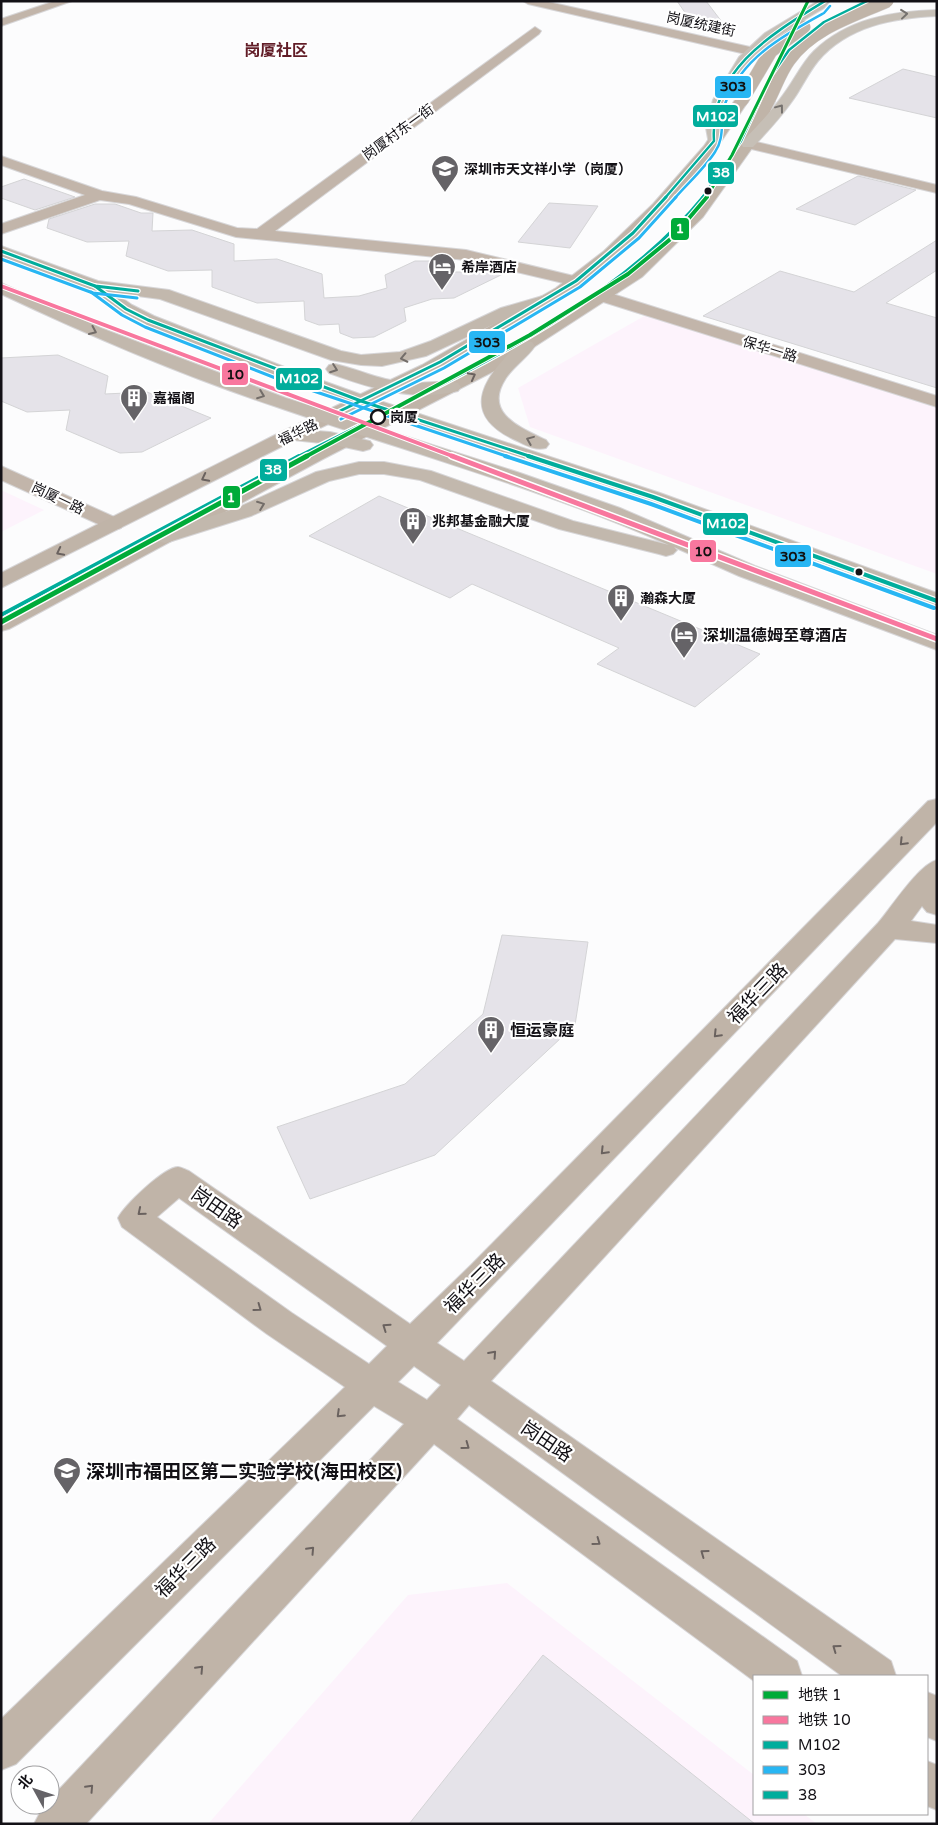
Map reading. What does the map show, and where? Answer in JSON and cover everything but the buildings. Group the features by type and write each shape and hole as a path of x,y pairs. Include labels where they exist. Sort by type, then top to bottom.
{"highway":[{"path":"714,141 711,130 713,111 750,50 772,33 810,12 825,1"},
{"path":"810,12 825,9 852,10 869,17 867,22"},
{"path":"748,144 778,111 806,68 818,54 837,39 867,22 887,16 937,13"}],"main road":[{"name":"福华路","path":"1,582 290,435 440,362 576,281 610,254 658,207 714,141 742,100 762,62 782,41 822,18 860,1"},
{"name":"福华路","path":"1,624 345,440 452,387 526,346 636,274 698,214 748,144 790,60 803,45 836,24 887,1"},
{"path":"1,274 14,275 23,273 26,270 5,257 2,251"},
{"path":"2,251 94,286 163,294 338,356 370,361 399,359 421,353 498,316 546,300"},
{"path":"1,282 47,293 163,307 389,387 418,390 452,387"},
{"path":"94,286 115,301 148,320 361,401 653,497 937,601"},
{"path":"1,288 95,332 279,402 594,506 747,571 937,643"},
{"path":"526,346 502,369 491,387 489,400 492,413 503,426 517,435 593,464 653,497"},
{"path":"290,435 345,440 586,519 628,530 738,545 866,584 911,591"},
{"path":"165,537 265,504 324,476 359,468 384,468 424,476 566,525 747,571"},
{"path":"882,622 913,646 937,660"},
{"name":"福华三路","path":"1,1749 412,1346 937,807"},
{"path":"56,1824 888,930 931,888"},
{"path":"888,930 912,930 937,934"},
{"name":"岗田路","path":"781,1675 431,1421 370,1386 309,1346 134,1218 178,1180 466,1385 570,1456 875,1675"}],"street":[{"path":"1,23 67,1"},
{"name":"岗厦统建街","path":"528,1 750,50"},
{"name":"岗厦村东一街","path":"261,234 534,31"},
{"path":"748,144 937,190"},
{"path":"1,160 99,195 130,200 236,232 466,255 576,281"},
{"path":"1,229 99,195"},
{"name":"保华一路","path":"603,296 937,402"},
{"name":"岗厦一路","path":"1,472 114,524"}],"shaded area":[{"path":"646,315 937,408 937,574 530,427 518,388"},
{"path":"1,490 44,510 1,532"},
{"path":"507,1583 753,1774 753,1815 805,1815 817,1824 208,1824 408,1595"}],"metro line":[{"name":"1","path":"1,622 530,335 628,274 673,237 710,193 732,155 808,1"},
{"name":"10","path":"1,286 937,639"}],"transit line":[{"name":"M102","path":"338,412 440,362 576,281 633,233 709,149 714,141 713,128 719,100 743,60 770,35 825,1"},
{"name":"38","path":"1,615 253,480 451,378 525,337 597,293 663,241 706,194 741,141 779,62 799,39 838,14 867,1"},
{"name":"303","path":"341,419 444,368 580,287 639,238 715,153 720,142 725,105 732,88 741,74 765,50 793,30 824,13 830,6"},
{"name":"M102","path":"1,251 95,286 138,291"},
{"name":"303","path":"1,259 93,293 137,298"},
{"name":"M102","path":"95,286 126,309 148,320 281,372 361,401 653,497 937,601"},
{"name":"303","path":"91,292 122,315 145,327 278,379 359,408 651,504 934,608"}],"place":[{"name":"深圳市天文祥小学（岗厦）","path":"445,193"},
{"name":"希岸酒店","path":"442,291"},
{"name":"岗厦","path":"378,417"},
{"name":"嘉福阁","path":"134,422"},
{"name":"兆邦基金融大厦","path":"413,545"},
{"name":"瀚森大厦","path":"621,622"},
{"name":"深圳温德姆至尊酒店","path":"684,659"},
{"name":"恒运豪庭","path":"491,1054"},
{"name":"深圳市福田区第二实验学校(海田校区)","path":"67,1495"}],"district":[{"name":"岗厦社区","path":"276,50"}]}
